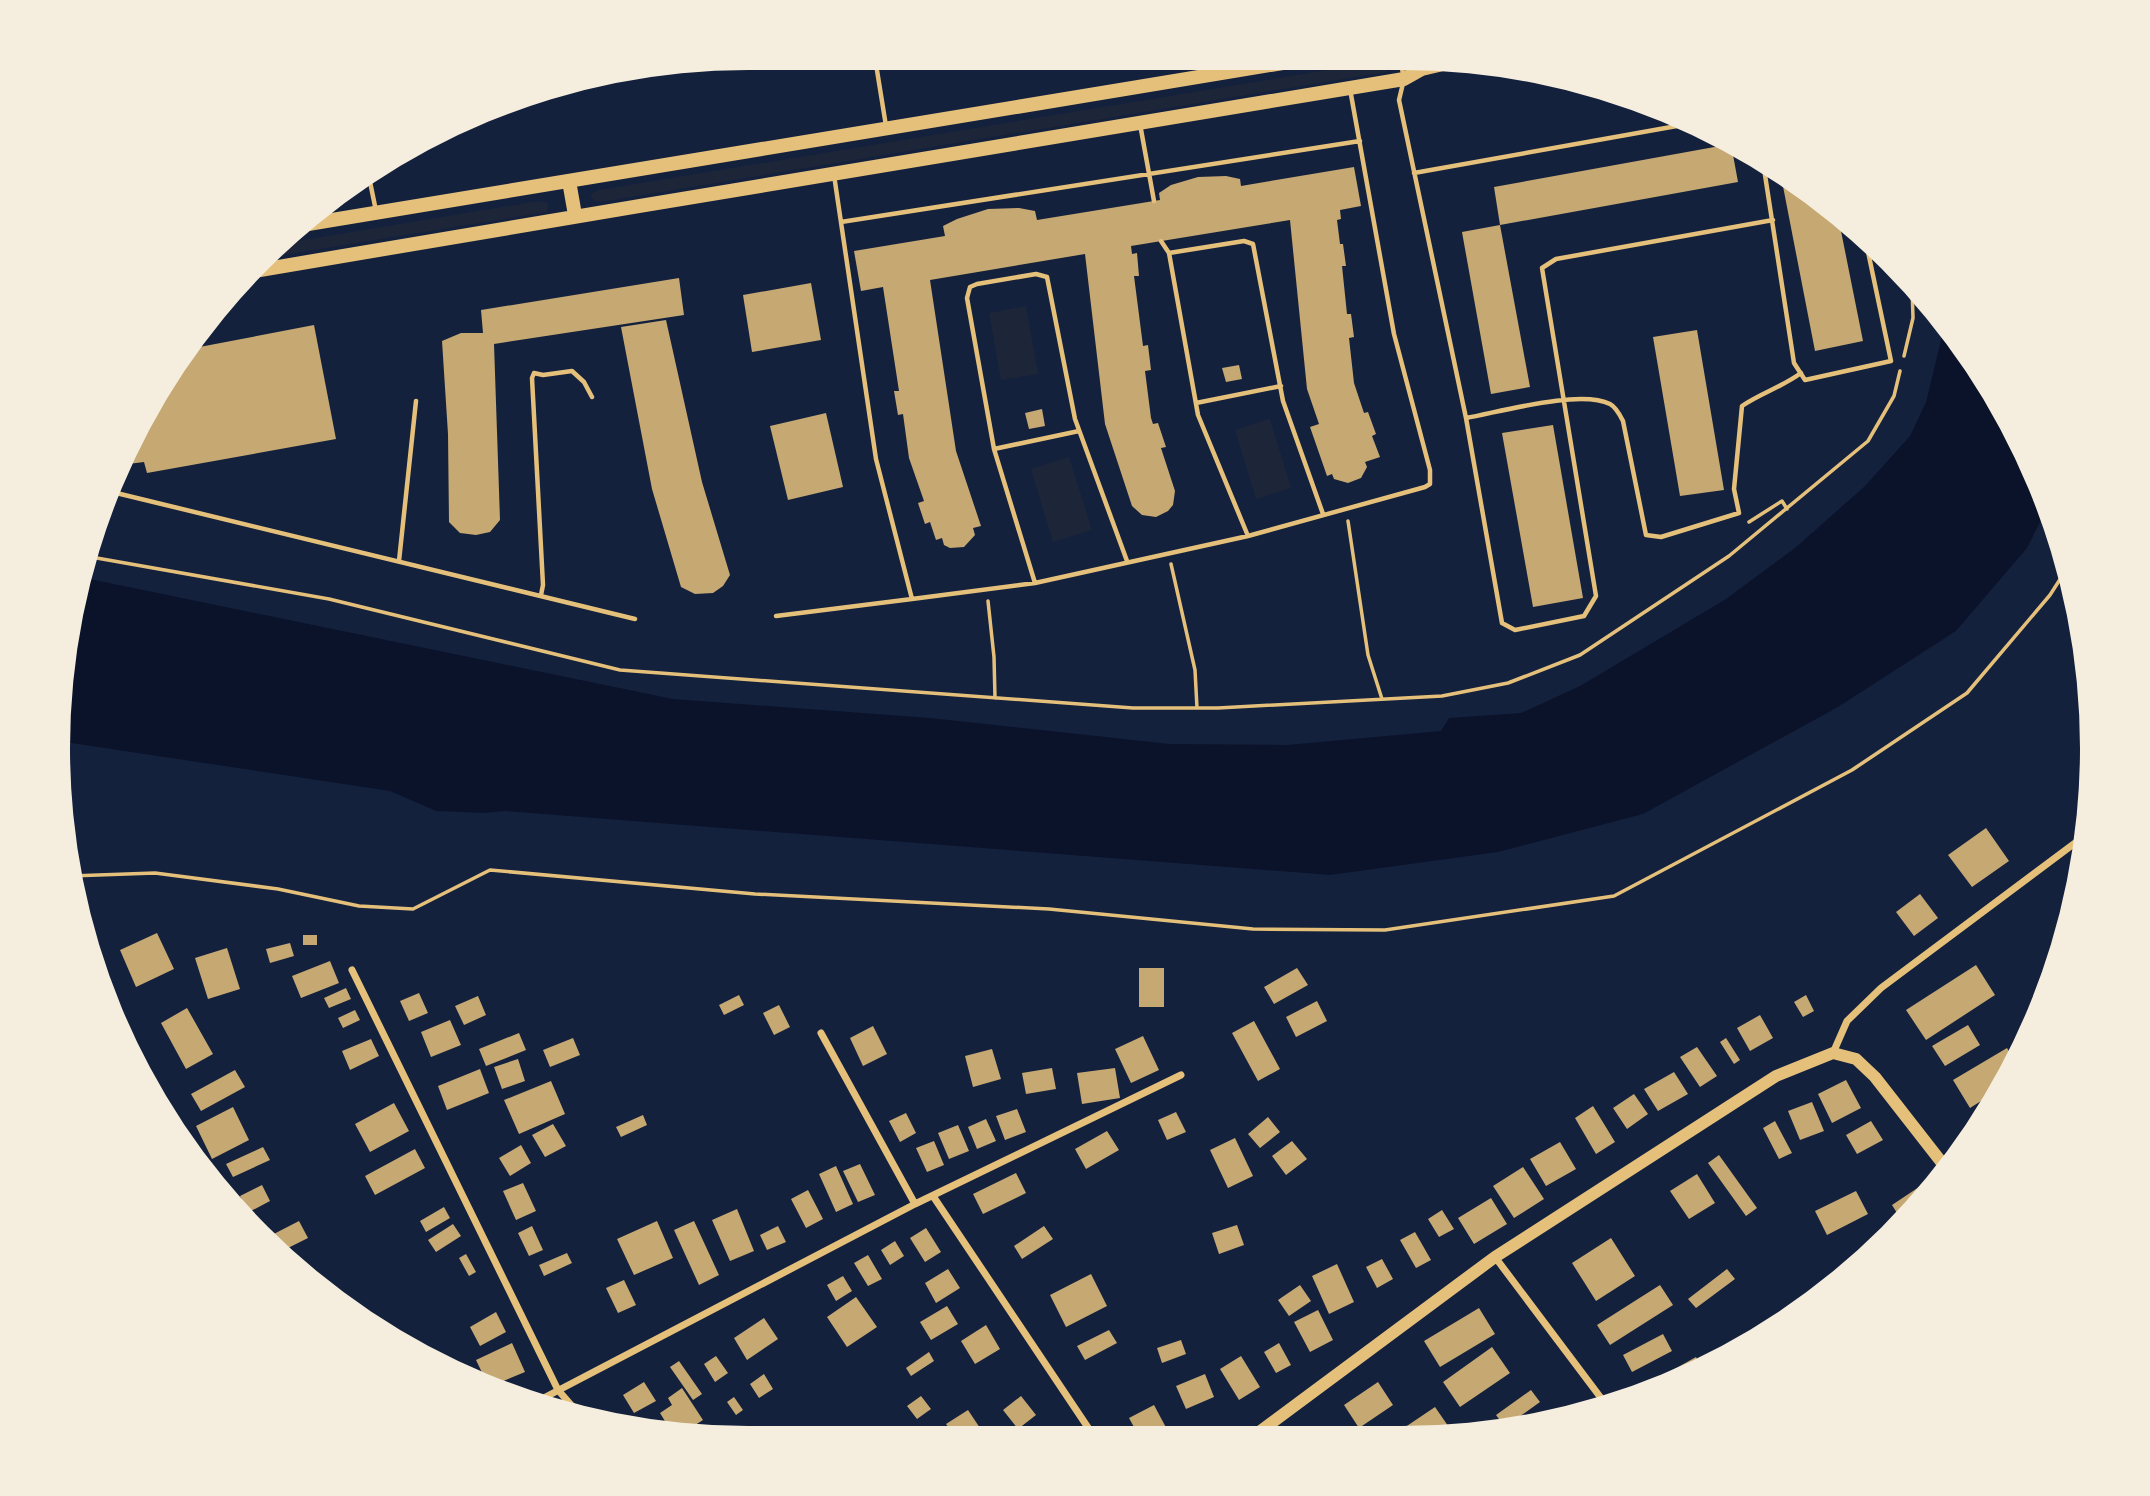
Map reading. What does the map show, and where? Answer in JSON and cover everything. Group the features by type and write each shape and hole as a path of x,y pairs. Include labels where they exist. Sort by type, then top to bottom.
{"main road":[{"path":"321,222 1240,70"},
{"path":"270,268 575,215 1404,79 1420,70"},
{"path":"569,181 575,215"}],"street":[{"path":"1833,1053 1847,1021 1881,988 2073,845"},
{"path":"352,970 558,1390 568,1401"},
{"path":"821,1033 915,1204"},
{"path":"1267,1426 1494,1257 1776,1076 1833,1053 1856,1059 1875,1077 1940,1161"},
{"path":"548,1395 915,1204 1181,1075"},
{"path":"933,1196 1087,1426"},
{"path":"1494,1257 1600,1396"}],"lane":[{"path":"877,70 887,128"},
{"path":"1402,70 1404,79 1399,100 1466,418 1502,623 1515,630 1584,616 1596,596 1542,268 1556,259 1773,220"},
{"path":"1404,79 1436,71"},
{"path":"776,616 1035,583 1248,536 1430,484 1432,478 1394,334 1350,88"},
{"path":"1140,123 1154,201"},
{"path":"1414,173 1672,127"},
{"path":"841,222 1360,141"},
{"path":"834,174 876,460 912,599"},
{"path":"1765,176 1794,363 1805,380 1891,361 1870,259"},
{"path":"370,184 376,212"},
{"path":"1161,241 1169,253 1198,415 1248,536"},
{"path":"1169,253 1244,241 1254,244 1283,401 1323,514"},
{"path":"1035,583 994,449 967,298 970,287 977,284 1036,274 1047,277 1079,431 1127,561"},
{"path":"541,595 543,586 532,378 534,373 543,375 572,372 584,383 592,397"},
{"path":"1466,418 1563,400 1597,400 1614,405 1623,421 1646,535 1661,537 1739,513 1734,489 1742,405 1755,396 1788,383 1801,373"},
{"path":"1196,403 1281,386"},
{"path":"399,561 416,401"},
{"path":"994,449 1079,431"},
{"path":"120,494 635,619"}],"path":[{"path":"1904,357 1913,318 1912,302"},
{"path":"97,558 329,599 620,670 1133,708 1197,708 1442,695 1508,683 1580,655 1729,556 1868,441 1894,396 1900,370"},
{"path":"1739,513 1745,524 1782,501 1787,509"},
{"path":"1346,508 1368,655 1382,699"},
{"path":"1169,552 1195,670 1197,708"},
{"path":"82,876 155,873 278,889 359,906 413,909 490,870 755,894 1049,909 1253,929 1385,930 1601,898 1614,896 1852,770 1967,693 2059,581"},
{"path":"987,589 995,698"}],"shaded area":[{"path":"1327,70 1387,70 594,201 592,193"},
{"path":"539,201 548,203 547,212 284,255 298,241"},
{"path":"1026,306 1038,374 1001,380 989,313"},
{"path":"1942,337 1966,371 2010,448 2040,521 2027,548 1956,631 1838,707 1643,814 1498,852 1330,875 504,811 436,811 390,791 70,743 76,660 92,579 673,699 930,718 1170,744 1287,745 1441,731 1449,718 1521,713 1580,686 1726,599 1795,548 1865,486 1910,436 1926,402"},
{"path":"1270,419 1291,488 1256,499 1235,430"},
{"path":"1069,457 1092,530 1053,542 1031,469"}],"building":[{"path":"1715,147 1733,157 1738,182 1500,225 1494,187"},
{"path":"1354,167 1361,206 1340,210 1341,219 1337,220 1346,266 1342,266 1347,314 1351,314 1354,337 1349,338 1354,383 1364,413 1368,412 1376,434 1372,436 1380,457 1365,462 1367,467 1361,478 1348,483 1334,479 1332,474 1327,476 1310,427 1319,424 1307,389 1290,220 1131,246 1132,254 1137,253 1139,276 1134,276 1143,346 1148,345 1151,370 1145,371 1151,418 1153,424 1158,423 1166,447 1161,448 1175,491 1173,505 1156,517 1142,515 1132,506 1105,424 1085,254 930,280 956,451 981,526 973,528 975,535 964,547 950,548 944,545 942,538 936,540 930,522 925,524 918,503 924,501 909,458 903,414 898,415 894,391 899,391 883,287 861,291 854,251 945,236 943,226 988,209 1019,208 1035,211 1037,220 1160,200 1159,193 1171,185 1198,177 1226,176 1240,179 1241,186"},
{"path":"1783,187 1841,231 1863,341 1815,351"},
{"path":"1500,225 1530,387 1491,394 1462,232"},
{"path":"679,278 684,315 494,344 500,520 490,532 476,535 460,533 449,522 448,434 442,341 461,333 483,333 481,310"},
{"path":"811,283 821,340 752,352 743,295"},
{"path":"666,320 702,482 730,575 723,586 713,593 695,594 681,587 652,489 621,327"},
{"path":"314,325 336,439 147,473 144,462 133,463 161,409 202,347"},
{"path":"1697,330 1724,490 1680,496 1653,337"},
{"path":"1239,365 1242,379 1226,382 1222,368"},
{"path":"1042,409 1045,426 1029,429 1025,413"},
{"path":"826,413 843,487 788,500 770,426"},
{"path":"1553,425 1583,598 1533,607 1502,433"},
{"path":"1986,828 2009,861 1972,887 1948,855"},
{"path":"1920,894 1938,918 1914,936 1896,912"},
{"path":"157,933 174,969 136,987 120,950"},
{"path":"303,935 317,935 317,945 303,945"},
{"path":"290,943 294,956 270,963 266,949"},
{"path":"227,948 240,989 208,999 195,958"},
{"path":"330,961 339,983 301,998 292,976"},
{"path":"1976,965 1995,995 1926,1040 1906,1010"},
{"path":"1139,968 1164,968 1164,1007 1139,1007"},
{"path":"1297,968 1308,985 1274,1004 1264,987"},
{"path":"346,988 351,999 329,1008 324,998"},
{"path":"419,993 428,1013 409,1021 400,1001"},
{"path":"739,995 744,1005 724,1015 719,1005"},
{"path":"1806,995 1814,1011 1803,1017 1794,1002"},
{"path":"478,996 486,1015 464,1025 455,1006"},
{"path":"1317,1001 1327,1021 1296,1037 1286,1017"},
{"path":"779,1005 790,1027 774,1035 763,1013"},
{"path":"187,1008 213,1054 186,1069 161,1023"},
{"path":"355,1010 360,1020 343,1028 338,1018"},
{"path":"1760,1015 1773,1038 1750,1051 1737,1028"},
{"path":"450,1020 461,1045 431,1057 421,1032"},
{"path":"1254,1021 1280,1069 1258,1081 1232,1033"},
{"path":"1968,1025 1980,1045 1945,1066 1932,1046"},
{"path":"873,1026 887,1054 863,1066 850,1038"},
{"path":"519,1033 526,1050 486,1066 479,1049"},
{"path":"1143,1036 1159,1070 1131,1083 1115,1049"},
{"path":"573,1038 580,1055 550,1067 543,1050"},
{"path":"1726,1038 1740,1060 1734,1064 1720,1042"},
{"path":"371,1039 379,1056 350,1070 342,1051"},
{"path":"1697,1047 1717,1076 1700,1087 1680,1057"},
{"path":"2007,1048 2009,1051 1980,1102 1970,1108 1953,1080"},
{"path":"992,1049 1001,1079 973,1087 965,1056"},
{"path":"518,1059 525,1081 502,1089 494,1067"},
{"path":"1052,1068 1056,1089 1026,1094 1022,1073"},
{"path":"1115,1068 1120,1098 1082,1104 1077,1073"},
{"path":"480,1069 489,1093 447,1110 438,1086"},
{"path":"235,1070 245,1087 201,1111 191,1094"},
{"path":"1674,1072 1688,1094 1658,1111 1644,1089"},
{"path":"1846,1080 1861,1108 1832,1123 1818,1094"},
{"path":"551,1081 565,1114 519,1134 504,1100"},
{"path":"1634,1094 1648,1114 1627,1129 1613,1108"},
{"path":"1812,1102 1824,1131 1800,1140 1788,1111"},
{"path":"394,1103 409,1131 370,1152 355,1124"},
{"path":"1593,1106 1615,1142 1596,1154 1575,1118"},
{"path":"233,1107 249,1140 212,1159 196,1126"},
{"path":"1017,1109 1026,1132 1005,1140 996,1116"},
{"path":"1176,1112 1186,1132 1167,1140 1158,1120"},
{"path":"906,1113 916,1133 900,1142 889,1121"},
{"path":"643,1115 647,1125 621,1137 616,1127"},
{"path":"1268,1117 1280,1132 1260,1148 1248,1134"},
{"path":"986,1119 996,1141 977,1149 968,1127"},
{"path":"1775,1121 1792,1153 1779,1159 1763,1128"},
{"path":"1871,1121 1883,1140 1857,1154 1846,1135"},
{"path":"553,1124 566,1146 545,1157 532,1135"},
{"path":"958,1125 969,1151 949,1159 938,1133"},
{"path":"1107,1131 1119,1150 1086,1169 1075,1149"},
{"path":"1235,1138 1253,1176 1228,1188 1210,1150"},
{"path":"934,1141 944,1165 927,1172 916,1148"},
{"path":"1292,1141 1307,1159 1286,1175 1272,1156"},
{"path":"1560,1142 1576,1169 1546,1186 1530,1159"},
{"path":"521,1145 531,1163 510,1176 499,1158"},
{"path":"263,1147 270,1160 233,1177 226,1164"},
{"path":"415,1149 425,1168 375,1195 365,1176"},
{"path":"1719,1155 1757,1208 1746,1216 1708,1163"},
{"path":"860,1164 875,1195 858,1202 843,1171"},
{"path":"836,1166 853,1204 836,1212 819,1174"},
{"path":"1523,1167 1544,1199 1514,1218 1493,1186"},
{"path":"1016,1173 1026,1193 983,1214 973,1194"},
{"path":"1697,1174 1715,1203 1689,1219 1670,1191"},
{"path":"523,1183 536,1211 516,1220 503,1191"},
{"path":"262,1185 270,1201 253,1210 240,1196"},
{"path":"1918,1188 1896,1211 1892,1205"},
{"path":"808,1190 823,1219 806,1228 791,1199"},
{"path":"1856,1191 1868,1214 1827,1235 1815,1211"},
{"path":"1491,1198 1507,1224 1474,1244 1458,1218"},
{"path":"444,1207 450,1218 426,1232 420,1221"},
{"path":"737,1209 754,1251 730,1261 712,1220"},
{"path":"1442,1210 1454,1229 1439,1237 1428,1219"},
{"path":"299,1221 308,1238 290,1247 275,1233"},
{"path":"657,1221 673,1258 634,1275 617,1239"},
{"path":"694,1221 719,1275 699,1285 674,1230"},
{"path":"453,1224 461,1236 436,1252 428,1240"},
{"path":"1237,1225 1244,1245 1219,1254 1212,1233"},
{"path":"532,1226 543,1250 529,1256 518,1233"},
{"path":"778,1226 786,1242 767,1250 760,1235"},
{"path":"1044,1226 1053,1239 1022,1259 1014,1246"},
{"path":"926,1228 941,1252 925,1262 910,1238"},
{"path":"1415,1232 1431,1260 1416,1268 1400,1240"},
{"path":"1611,1238 1635,1276 1596,1301 1572,1263"},
{"path":"895,1241 904,1256 890,1265 881,1250"},
{"path":"567,1253 572,1263 544,1276 539,1265"},
{"path":"466,1254 476,1272 469,1276 459,1258"},
{"path":"868,1255 882,1279 868,1286 854,1263"},
{"path":"1382,1259 1393,1279 1377,1288 1366,1267"},
{"path":"1337,1264 1354,1302 1329,1314 1312,1276"},
{"path":"948,1269 960,1288 936,1303 925,1283"},
{"path":"1727,1269 1735,1279 1696,1308 1688,1299"},
{"path":"1091,1274 1107,1306 1066,1327 1050,1295"},
{"path":"843,1276 852,1291 836,1301 827,1285"},
{"path":"624,1280 636,1305 618,1313 606,1288"},
{"path":"1300,1285 1311,1301 1289,1316 1278,1300"},
{"path":"1660,1285 1673,1305 1610,1345 1597,1325"},
{"path":"856,1297 877,1327 847,1347 827,1317"},
{"path":"947,1306 958,1324 931,1340 920,1322"},
{"path":"1479,1308 1495,1334 1440,1367 1424,1341"},
{"path":"1318,1310 1333,1340 1310,1352 1294,1322"},
{"path":"496,1312 506,1332 480,1346 470,1327"},
{"path":"764,1318 778,1339 747,1360 734,1338"},
{"path":"986,1325 1000,1349 975,1364 961,1341"},
{"path":"1109,1330 1117,1343 1085,1360 1077,1346"},
{"path":"1663,1334 1672,1351 1632,1372 1623,1355"},
{"path":"1181,1340 1186,1354 1162,1363 1157,1348"},
{"path":"512,1343 525,1372 505,1380 481,1371 476,1360"},
{"path":"1279,1343 1291,1365 1276,1373 1264,1352"},
{"path":"1492,1347 1510,1373 1460,1407 1443,1382"},
{"path":"929,1352 934,1361 911,1376 906,1368"},
{"path":"716,1356 728,1373 715,1382 704,1364"},
{"path":"1241,1356 1260,1387 1239,1400 1220,1369"},
{"path":"679,1361 702,1394 693,1400 670,1367"},
{"path":"764,1374 773,1389 759,1398 750,1384"},
{"path":"1205,1374 1214,1397 1186,1409 1176,1386"},
{"path":"644,1382 656,1401 634,1413 623,1395"},
{"path":"1378,1382 1393,1405 1362,1426 1358,1426 1344,1405"},
{"path":"682,1388 703,1420 696,1424 665,1421 660,1413 672,1405 668,1398"},
{"path":"1531,1390 1540,1402 1522,1415 1499,1419 1496,1415"},
{"path":"921,1396 931,1409 917,1419 907,1406"},
{"path":"1021,1396 1036,1415 1022,1426 1016,1426 1003,1410"},
{"path":"734,1397 743,1410 736,1415 727,1402"},
{"path":"1154,1405 1165,1426 1133,1426 1129,1418"},
{"path":"1435,1407 1447,1425 1446,1425 1407,1426"},
{"path":"968,1410 979,1426 947,1426 946,1424"}]}
